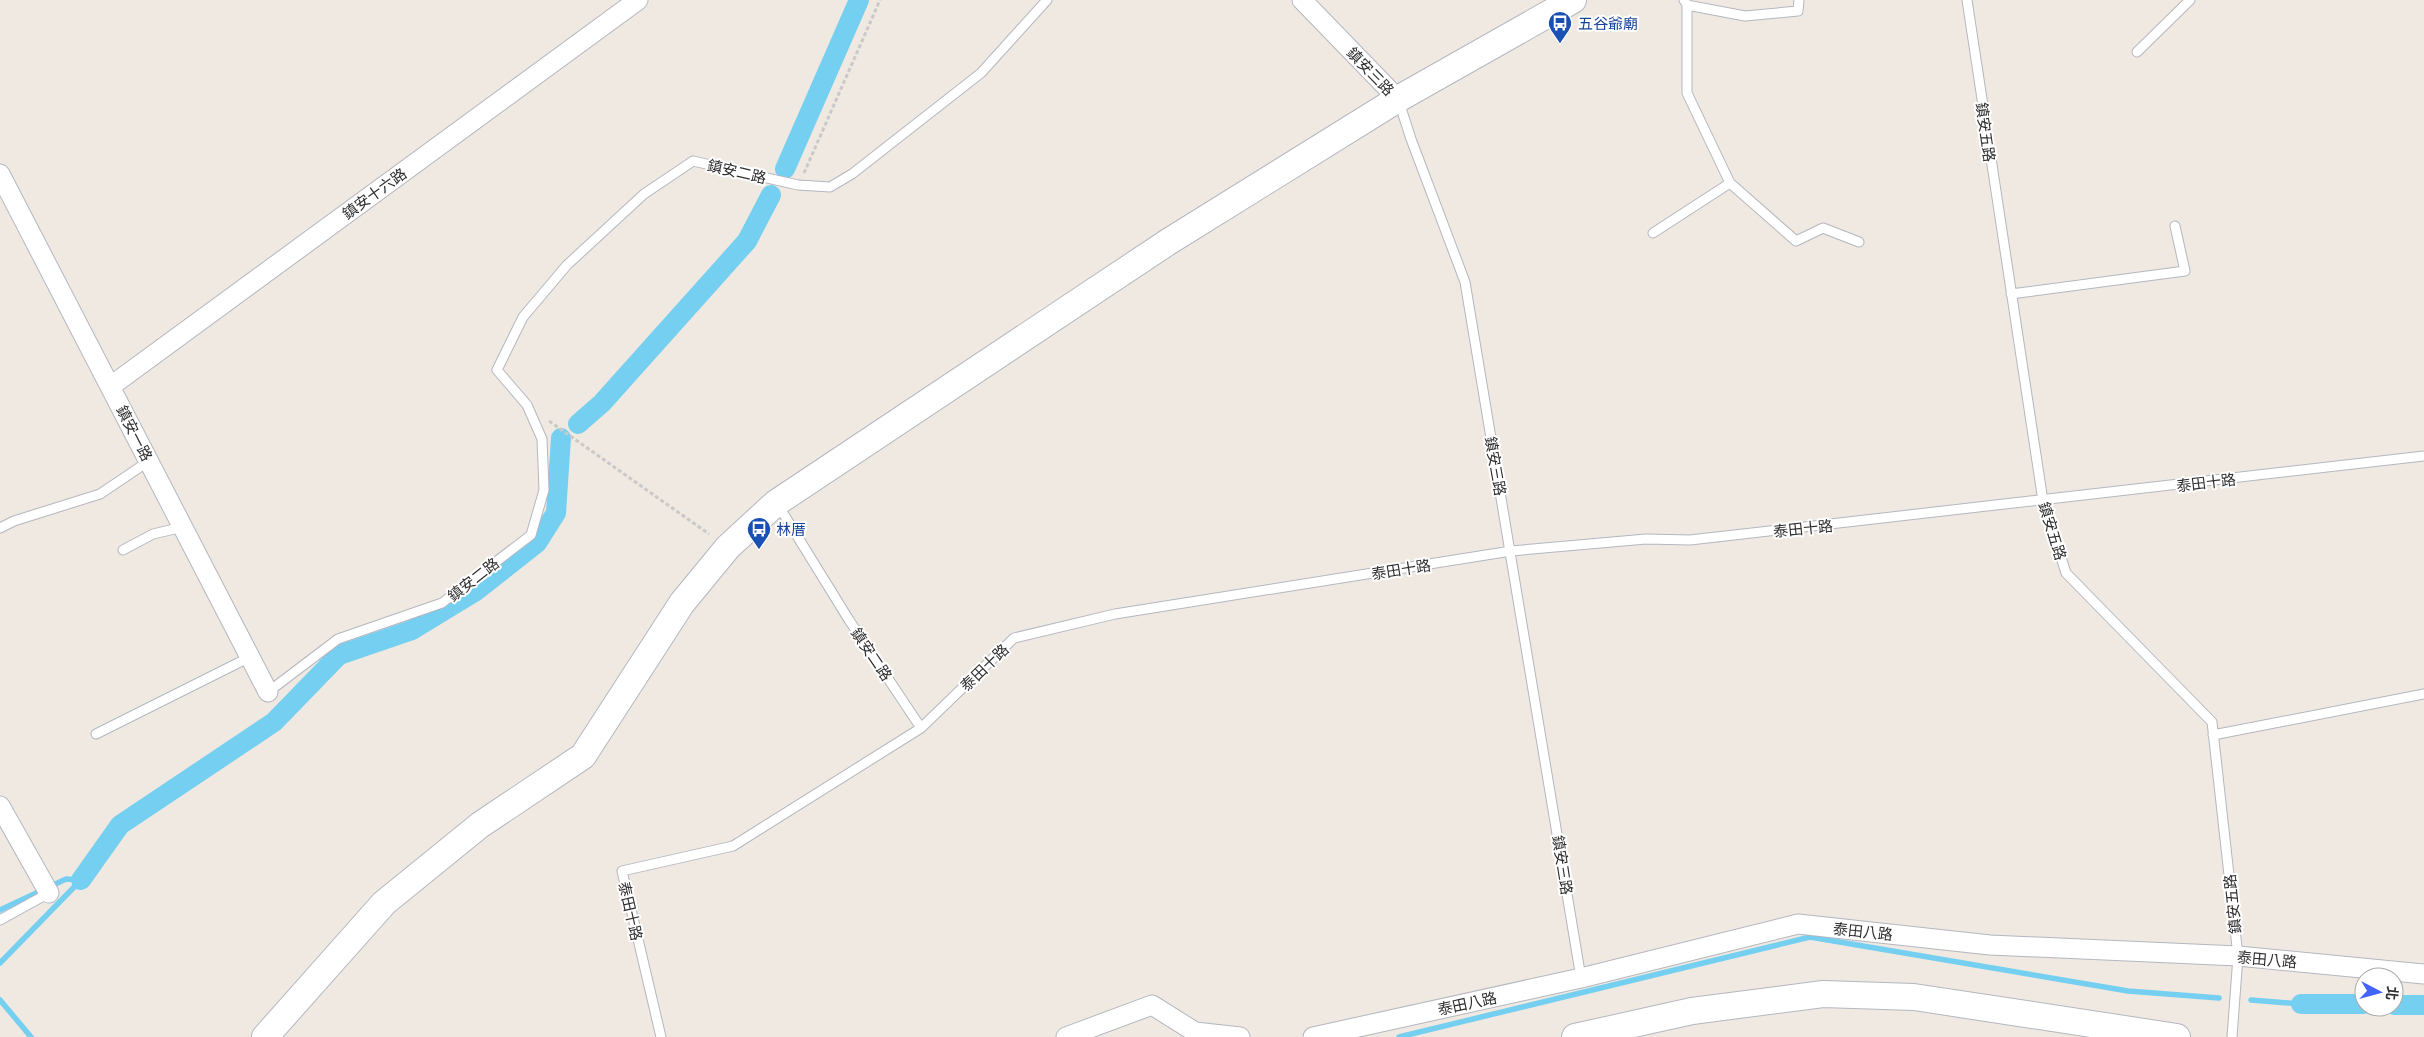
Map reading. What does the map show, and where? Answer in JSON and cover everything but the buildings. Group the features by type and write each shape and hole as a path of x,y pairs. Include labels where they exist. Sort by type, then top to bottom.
{"street":[{"name":"鎮安十六路","path":"111,386 638,0"},
{"name":"鎮安三路","path":"1302,0 1398,99"},
{"path":"264,1037 384,903 480,825 583,756 682,603 728,547 776,503 1168,242 1398,99 1573,0"},
{"name":"鎮安一路","path":"0,174 268,692"},
{"path":"0,806 48,893"},
{"name":"泰田八路","path":"1313,1037 1581,978 1798,924 1990,945 2238,956 2424,974"},
{"path":"1575,1037 1692,1012 1823,994 1914,997 2177,1037"},
{"path":"1066,1037 1152,1006 1195,1032 1240,1037"}],"lane":[{"name":"鎮安二路","path":"268,692 338,639 442,603 530,535 544,490 542,439 527,405 497,370 523,317 566,265 644,194 693,161 798,185 830,187 852,174 981,73 1047,0"},
{"path":"1800,0 1798,11 1745,16 1686,3 1687,93 1730,184 1796,240 1823,228 1859,242"},
{"name":"鎮安五路","path":"1967,0 2043,501 2066,573 2212,722 2238,956 2232,1037"},
{"path":"2176,0 2180,9"},
{"path":"2137,52 2190,0"},
{"name":"鎮安三路","path":"1398,99 1411,139 1465,282 1581,978"},
{"path":"1653,233 1730,184"},
{"path":"2011,294 2185,271 2175,226"},
{"name":"泰田十路","path":"661,1037 622,871 733,846 921,728 1014,638 1115,614 1511,551 1646,539 1690,540 2424,456"},
{"path":"0,528 14,521 100,494 149,461"},
{"name":"鎮安二路","path":"776,503 849,620 921,728"},
{"path":"123,550 153,534 183,526"},
{"path":"96,734 250,657"},
{"path":"2213,735 2424,694"},
{"path":"0,920 48,893"}],"path":[{"path":"798,185 880,0"},
{"path":"527,405 728,547"}],"waterway":[{"path":"785,169 859,0"},
{"path":"578,424 602,403 747,241 771,195"},
{"path":"81,880 120,825 274,722 339,655 412,630 476,591 537,543 556,513 561,438"},
{"path":"0,910 66,879 81,880"},
{"path":"0,963 81,880"},
{"path":"1399,1037 1810,937 2128,991 2219,998"},
{"path":"0,1000 31,1037"},
{"path":"2251,1000 2301,1004"},
{"path":"2301,1004 2354,1004"},
{"path":"2404,1005 2424,1005"}],"place":[{"name":"五谷爺廟","path":"1560,44"},
{"name":"林厝","path":"759,550"}]}
